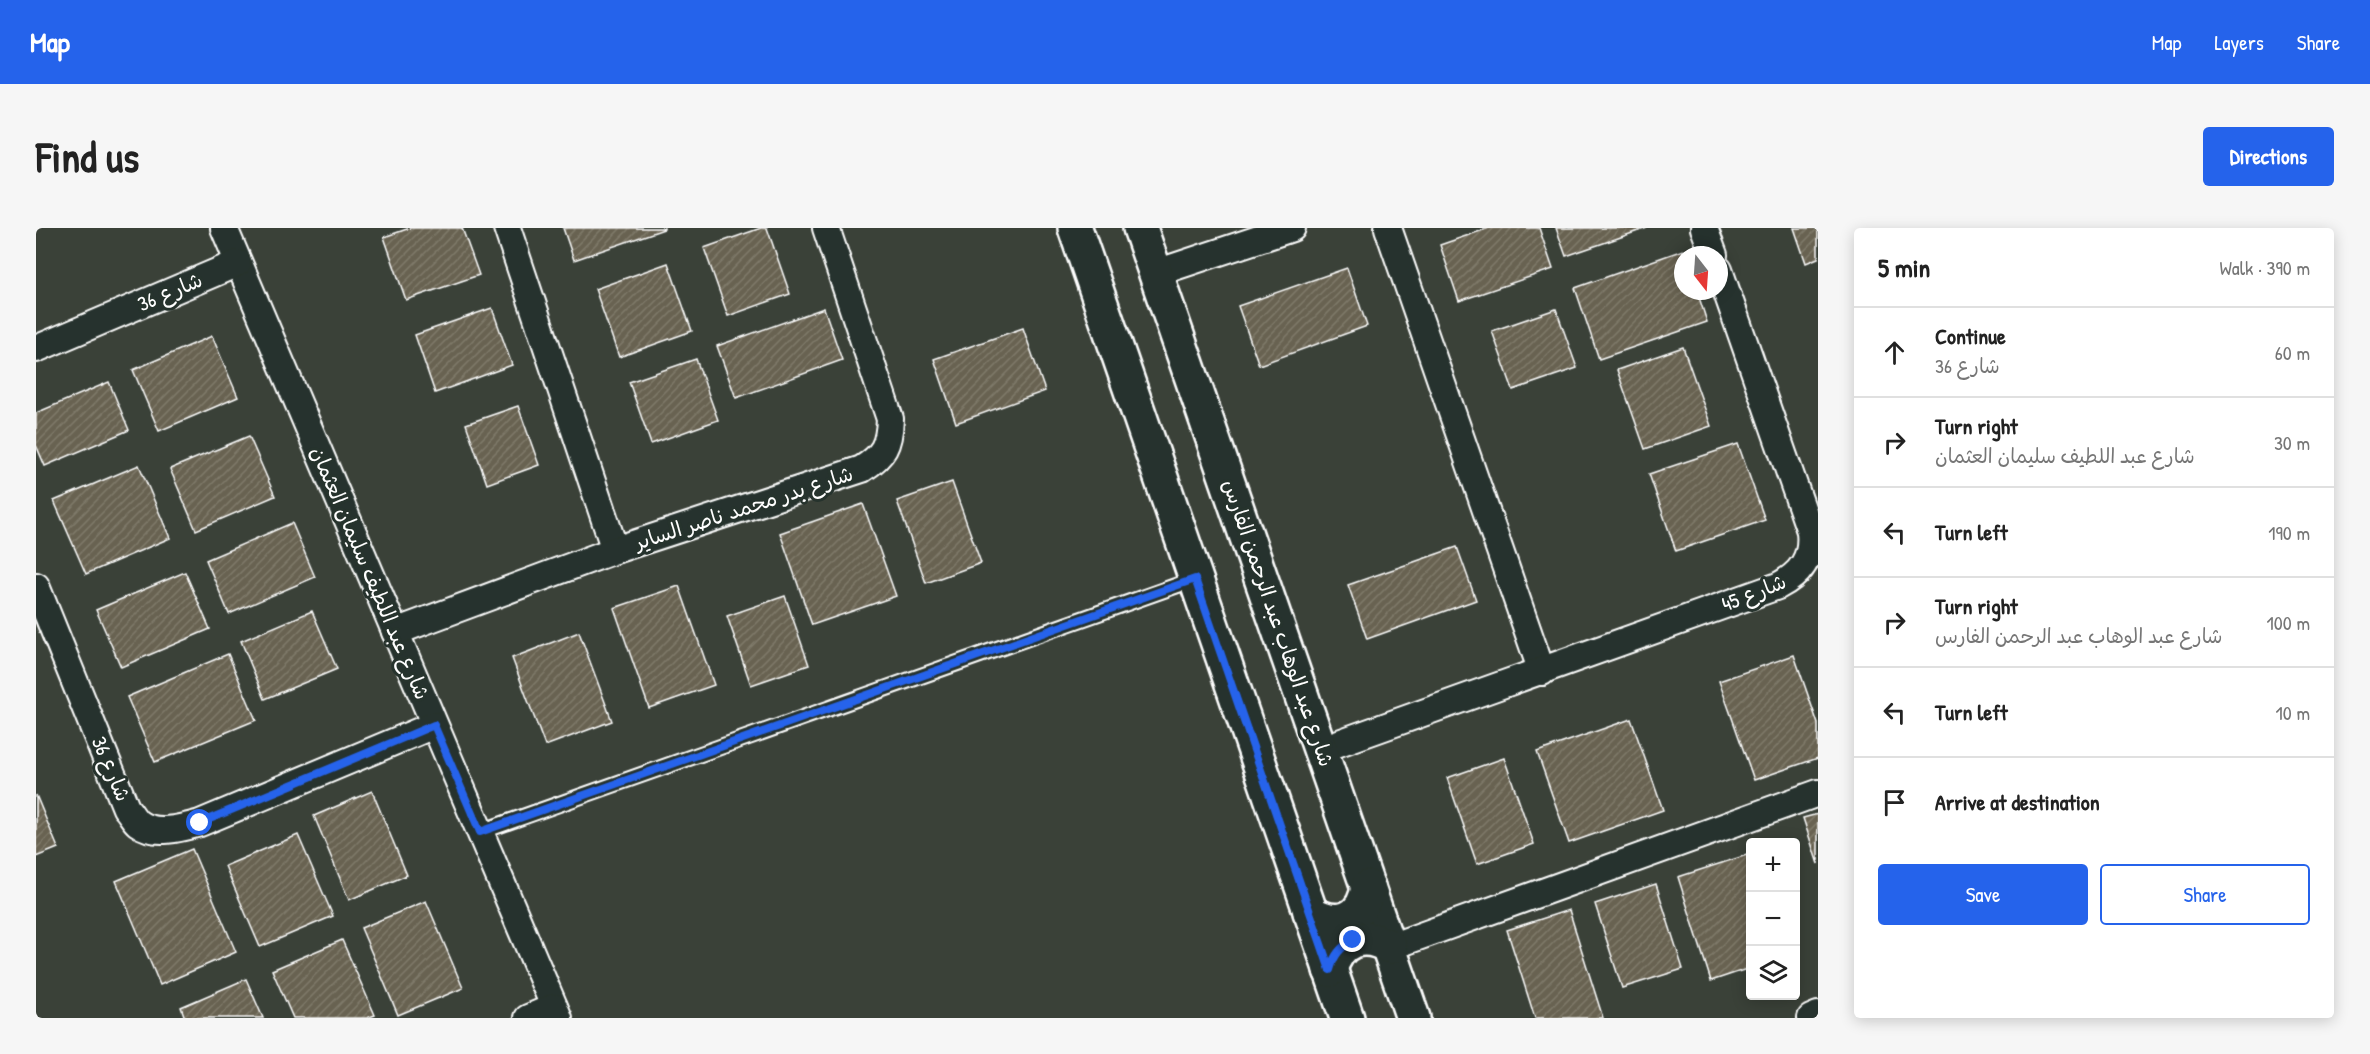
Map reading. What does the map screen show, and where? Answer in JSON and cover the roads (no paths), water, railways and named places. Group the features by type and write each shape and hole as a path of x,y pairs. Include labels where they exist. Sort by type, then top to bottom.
{"street":[{"name":"شارع عبد اللطيف سليمان العثمان","path":"224,228 556,1013"},
{"name":"شارع بدر محمد ناصر الساير","path":"507,228 615,550"},
{"name":"شارع بدر محمد ناصر الساير","path":"395,632 615,550 862,469 875,460 885,448 889,438 890,419 826,228"},
{"path":"1075,228 1347,1018"},
{"name":"شارع عبد الوهاب عبد الرحمن الفارس","path":"1140,228 1322,749 1413,1018"},
{"path":"1156,273 1292,228"},
{"path":"1388,228 1542,672"},
{"path":"1704,228 1711,246"},
{"name":"شارع 36","path":"36,349 238,263"},
{"name":"شارع 45","path":"1322,749 1542,672 1793,579 1804,566 1810,548 1810,531 1728,296"},
{"name":"شارع 36","path":"36,586 126,808 138,823 153,829 174,830 200,823 434,725"},
{"path":"1330,970 1334,957 1342,947 1353,940 1366,938 1390,947 1818,794"},
{"path":"1310,912 1322,919 1335,921 1348,919 1359,911 1366,900 1368,887"},
{"path":"528,1018 556,1013"},
{"path":"1810,1018 1818,1015"}],"lane":[{"path":"480,832 1195,579"}]}
